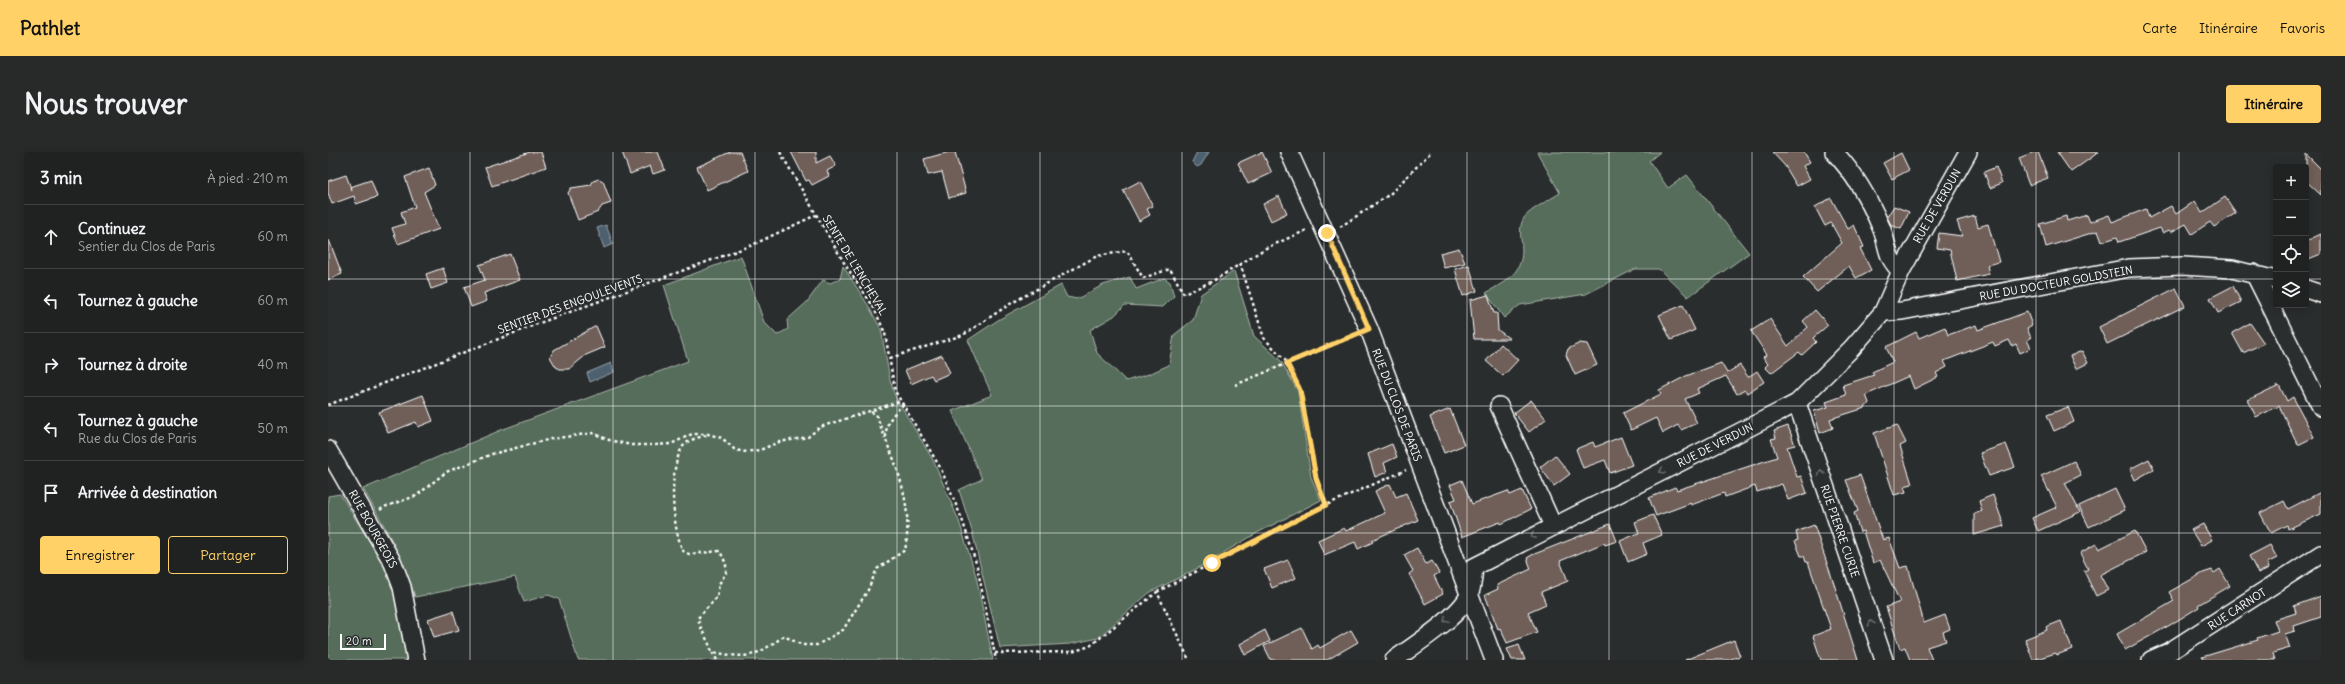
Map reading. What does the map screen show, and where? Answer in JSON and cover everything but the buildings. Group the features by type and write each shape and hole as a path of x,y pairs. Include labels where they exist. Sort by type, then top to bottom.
{"street":[{"name":"RUE DU CLOS DE PARIS","path":"1289,152 1369,329 1494,660"},
{"path":"1834,152 1865,195 1882,228 1891,262 1901,271"},
{"name":"RUE DE VERDUN","path":"1394,660 1429,635 1456,611 1469,595 1474,567 1797,403 1852,348 1883,312 1901,271 1968,152"},
{"name":"RUE DU DOCTEUR GOLDSTEIN","path":"1883,312 1902,311 2129,268 2183,266 2254,273 2273,279"},
{"path":"2254,273 2321,407"},
{"path":"2309,290 2321,294"},
{"name":"RUE PIERRE CURIE","path":"1797,403 1884,660"},
{"path":"1499,406 1553,526"},
{"name":"RUE BOURGEOIS","path":"328,450 334,477 370,520 393,563 402,587 416,660"},
{"name":"RUE CARNOT","path":"2151,660 2170,656 2321,554"}],"path":[{"name":"SENTE DE L'ENCHEVAL","path":"780,152 816,215 873,306 885,333 895,391 941,469 962,520 977,566 996,660"},
{"path":"890,358 964,335 1010,304 1097,256 1127,251 1143,278 1170,269 1184,294 1213,281 1266,248 1324,228 1343,226 1390,194 1431,152"},
{"name":"SENTIER DES ENGOULEVENTS","path":"328,405 545,321 750,246 816,215"},
{"path":"1240,263 1264,338 1287,363 1300,390 1316,478 1326,505"},
{"path":"1235,385 1369,329"},
{"path":"370,520 384,507 416,496 446,472 492,454 551,439 593,433 609,440 631,445 654,445 671,444 692,434 708,434 722,438 734,449 743,452 760,450 779,442 808,437 820,427 901,401"},
{"path":"885,438 887,424 893,414 904,404"},
{"path":"712,652 746,659 762,652 784,636 802,645 818,645 843,630 868,590 877,569 905,550 909,532 902,484 876,414 870,412"},
{"path":"708,434 688,442 682,448 676,460 673,494 676,528 683,551 689,554 720,551 726,564 726,573 720,584 716,597 698,618 700,628 708,639 712,652 717,660"},
{"path":"995,653 1072,652 1090,646 1157,592 1326,505 1419,464"},
{"path":"1157,592 1189,660"}],"green space":[{"path":"1537,152 1660,152 1649,161 1668,188 1687,175 1749,253 1688,297 1659,269 1635,269 1586,294 1520,305 1504,318 1486,293 1503,283 1519,266 1522,250 1520,234 1524,218 1535,208 1560,193"},
{"path":"741,256 764,322 777,335 788,329 787,320 807,302 823,280 830,283 840,279 843,266 868,305 881,329 890,380 895,396 933,460 959,521 976,576 993,660 578,660 559,599 548,595 524,602 515,577 415,597 405,569 392,542 363,489 501,430 688,361 664,285"},
{"path":"1234,271 1254,336 1281,361 1298,391 1311,477 1321,500 1257,533 1198,568 1149,593 1098,638 1070,644 1000,648 972,531 959,490 982,479 952,411 992,395 968,340 998,320 1061,285 1067,297 1077,299 1103,285 1130,277 1136,289 1164,278 1170,282 1174,296 1163,307 1125,305 1114,316 1090,330 1097,353 1126,381 1149,374 1169,365 1174,335 1193,320 1201,294"},
{"path":"340,494 384,565 397,600 410,660 328,660 328,496"}],"water":[{"path":"1197,152 1209,152 1201,165 1197,167 1192,162"},
{"path":"606,225 613,244 604,248 597,228"},
{"path":"611,363 614,372 590,382 587,373"}],"route":[{"path":"1212,563 1276,529 1326,505 1316,478 1300,390 1287,363 1369,329 1327,233"}]}
